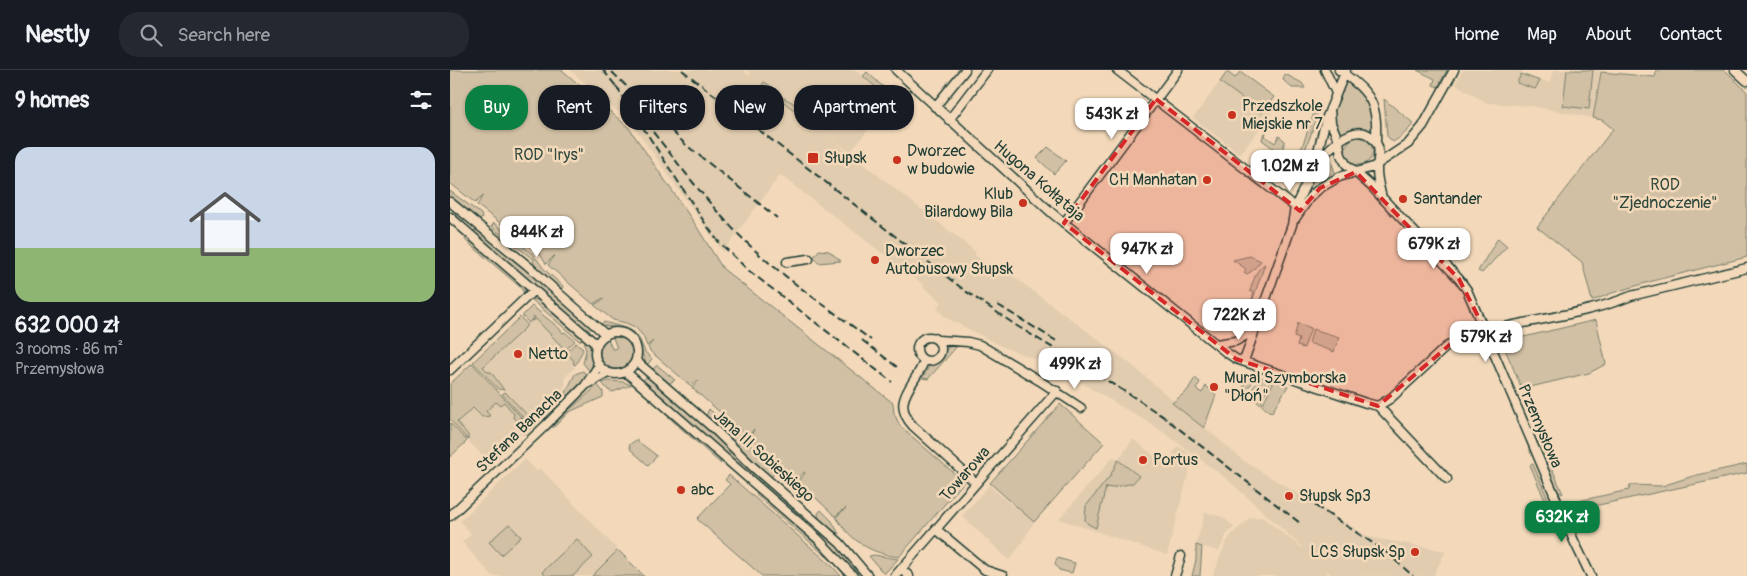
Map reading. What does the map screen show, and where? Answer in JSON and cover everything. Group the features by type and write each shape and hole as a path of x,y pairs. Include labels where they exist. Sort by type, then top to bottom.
{"street":[{"name":"Hugona Kołłątaja","path":"896,70 1064,223 1236,359 1366,404 1378,406"},
{"path":"936,107 966,70"},
{"path":"949,120 987,70"},
{"path":"1118,70 1295,207"},
{"path":"1064,223 1178,70"},
{"path":"1325,70 1336,93"},
{"path":"1292,225 1314,192 1334,179 1368,169 1378,164 1397,153 1417,134 1428,118 1454,70"},
{"path":"1244,361 1292,225 1295,207 1314,167 1343,71 1366,92 1373,106 1376,117 1376,142 1379,153 1378,178 1382,199"},
{"path":"1330,109 1331,123 1339,142 1343,160 1356,172"},
{"path":"1314,167 1323,156 1350,135 1358,132 1369,135 1376,142"},
{"name":"Przemysłowa","path":"1356,172 1459,279 1470,296 1574,541 1592,576"},
{"path":"450,202 527,265 606,335"},
{"path":"450,217 597,345"},
{"path":"787,262 809,259"},
{"path":"1447,479 1378,406 1391,398 1452,342 1471,335 1595,308 1631,296 1747,268"},
{"path":"450,370 534,290"},
{"path":"1216,344 1236,341 1255,330"},
{"path":"617,332 622,333 631,338 637,348 636,360 626,372 620,374 608,373 598,365 595,355 597,345 606,335 617,332"},
{"path":"924,361 918,353 920,343 928,337 938,340 974,342 1081,408"},
{"path":"924,361 934,360 940,354 942,348 938,340"},
{"name":"Jana III Sobieskiego","path":"636,360 840,543 868,576"},
{"path":"924,361 920,372 904,396 903,408 905,415 914,426 976,483"},
{"name":"Stefana Banacha","path":"450,516 540,432 585,386 598,365"},
{"name":"Jana III Sobieskiego","path":"626,372 818,539 852,576"},
{"name":"Stefana Banacha","path":"585,386 608,373"},
{"name":"Towarowa","path":"895,576 1056,391"},
{"path":"936,529 984,570 1003,576"},
{"path":"1175,576 1181,556"},
{"path":"901,569 909,576"}],"highlighted area":[{"path":"1156,99 1300,211 1320,188 1356,172 1459,279 1486,332 1453,342 1378,406 1236,359 1064,223"}],"shaded area":[{"path":"570,70 743,70 750,76 751,74 746,70 856,70 872,85 794,85 794,130 868,130 850,152 824,133 975,251 975,255 992,269 1001,267 1127,361 1244,461 1369,537 1446,551 1433,576 1333,576 1327,571 1327,576 1213,576 1227,541 1250,518 1262,517 1303,548 1227,479 1156,427 1051,365 1003,347 945,317 937,308 942,302 923,287 924,285 780,175 723,252 636,130 705,130 705,85 620,85 620,114 610,105 610,85 587,85"},
{"path":"1463,70 1523,70 1521,74 1551,83 1553,70 1600,70 1593,118 1532,106 1487,103 1455,84"},
{"name":"Przedszkole Miejskie nr 7","path":"1227,72 1235,78 1240,72 1274,97 1266,108 1272,113 1240,154 1193,118"},
{"path":"536,318 575,361 571,364 575,368 564,378 566,384 557,400 534,422 506,393 492,372 488,373 483,367 527,324"},
{"path":"496,401 504,402 515,414 513,417 516,420 520,417 529,426 527,428 519,423 523,428 523,433 495,460 493,458 488,462 468,440 468,436 457,422 473,408 479,416 489,416 486,411"},
{"path":"1133,439 1165,465 1178,446 1193,456 1167,555 1059,519 1113,457 1118,460"},
{"path":"525,459 537,471 540,468 618,550 592,576 492,576 462,542 471,534 460,521"},
{"path":"989,485 1014,507 1016,505 1034,522 1009,560 962,516"},
{"path":"1205,512 1223,517 1234,527 1227,534 1219,551 1196,545"}],"green space":[{"name":"ROD \"Irys\"","path":"450,70 562,70 579,85 538,85 538,130 610,130 610,112 620,120 620,130 630,130 695,224 723,269 893,403 894,413 900,426 964,482 899,557 879,553 863,545 855,540 836,517 846,508 835,516 799,482 804,472 797,480 753,440 752,434 754,429 751,433 751,439 692,388 698,380 691,386 650,351 648,347 653,341 647,346 643,336 635,327 613,320 594,305 603,298 593,304 548,265 555,256 546,264 540,254 510,230 515,222 508,229 477,205 484,195 475,203 450,183"},
{"path":"1417,70 1447,70 1438,87 1433,85 1435,79"},
{"path":"1567,70 1593,70 1589,109 1563,106"},
{"name":"ROD \"Zjednoczenie\"","path":"1657,70 1725,70 1747,92 1747,257 1656,280 1592,301 1582,262 1537,227 1613,129 1602,120 1593,118 1601,72 1655,77"},
{"path":"867,72 881,85 873,85 863,76"},
{"path":"1227,72 1235,78 1240,72 1274,97 1262,113 1220,82"},
{"path":"1285,74 1302,83 1305,88 1292,88 1283,80"},
{"path":"1521,74 1540,81 1535,89 1517,83"},
{"path":"1346,82 1355,87 1367,101 1373,127 1369,130 1356,129 1340,136 1335,125 1334,115 1338,97"},
{"path":"784,98 794,104 794,110 784,102"},
{"path":"1384,99 1413,123 1404,134 1393,142 1387,136"},
{"path":"1314,113 1318,116 1300,163 1297,162 1298,158"},
{"path":"1266,132 1265,136 1275,143 1279,136 1285,141 1281,154 1262,140"},
{"path":"1359,137 1369,141 1373,151 1369,161 1359,165 1349,161 1345,151 1349,141"},
{"path":"1048,147 1066,161 1054,174 1037,158"},
{"path":"1326,155 1329,156 1335,172 1334,175 1312,190 1308,187"},
{"path":"450,191 481,214 482,218 478,222 450,197"},
{"path":"494,223 535,256 533,259 491,227"},
{"path":"477,230 533,275 592,327 587,332 471,231"},
{"path":"466,236 524,287 524,293 520,287 465,240"},
{"path":"1498,238 1507,246 1482,273 1478,271"},
{"path":"819,250 829,251 841,261 818,263 814,257"},
{"path":"1250,256 1261,261 1247,274 1244,272 1246,269 1233,260"},
{"path":"536,258 544,269 563,286 563,289 538,270 533,261"},
{"path":"1265,264 1247,316 1241,315 1243,309 1248,310 1254,293 1250,291 1254,280 1259,269"},
{"path":"531,299 540,300 583,338 580,341 578,340"},
{"path":"532,306 575,341 565,350 536,319 531,321 535,318 534,316 529,323 523,315"},
{"path":"520,317 527,324 525,328 483,367 488,372 491,372 504,390 498,389 473,362"},
{"path":"1596,320 1606,364 1589,373 1522,389 1505,349 1511,340"},
{"path":"604,322 626,328 635,333 645,352 652,359 647,365 637,340 630,332 601,324"},
{"path":"1298,323 1311,328 1304,348 1297,346 1299,339 1294,337"},
{"path":"1313,329 1339,337 1334,352 1309,343"},
{"path":"618,337 629,344 632,358 623,367 617,369 605,364 600,352 602,345 608,339 612,349 617,348 613,338"},
{"path":"586,341 592,356 590,372 583,363 586,350 584,343"},
{"path":"576,343 583,350 574,365 574,361 566,352"},
{"path":"959,344 928,379 922,378 929,367 941,359 948,347"},
{"path":"472,363 531,428 524,434 522,432 523,428 518,423 521,421 527,427 529,426 520,417 516,421 513,417 514,414 504,402 500,405 496,402 486,411 490,416 482,417 473,408 457,422 468,435 468,440 450,420 450,384"},
{"path":"657,365 675,380 668,384 652,370"},
{"path":"583,371 588,376 546,420 543,420 560,404 575,374"},
{"path":"1254,372 1260,372 1238,399 1248,376"},
{"path":"648,376 710,430 766,483 760,483 642,381"},
{"path":"1263,377 1271,380 1261,401 1263,403 1274,381 1288,386 1272,412 1256,400 1253,399 1252,401 1243,398"},
{"path":"1195,378 1200,382 1196,389 1202,393 1206,386 1216,395 1204,428 1172,403 1187,391"},
{"path":"608,381 624,382 631,385 613,392 608,390 602,383"},
{"path":"598,385 603,392 603,397 569,412 553,428 553,424"},
{"path":"505,392 536,424 532,427 502,394"},
{"path":"1060,404 1104,443 1034,522 990,483"},
{"path":"709,409 777,468 771,478 706,416"},
{"path":"665,414 688,429 705,444 721,464"},
{"path":"450,423 467,441 450,457"},
{"path":"1539,438 1563,494 1557,491 1536,441"},
{"path":"636,440 656,455 648,465 631,450 629,445"},
{"path":"1118,460 1139,476 1133,483 1111,488 1106,487 1096,528 1085,520 1086,506 1110,476"},
{"path":"1533,464 1553,511 1541,513 1538,507 1546,503 1530,465"},
{"path":"1747,464 1747,473 1580,509 1575,516 1569,503 1629,490 1630,485 1662,486 1693,476"},
{"path":"782,473 803,493 800,496 778,477"},
{"path":"729,475 841,576 762,576 697,519 730,484 725,480"},
{"path":"763,486 769,486 806,518 864,576 858,576 824,539"},
{"path":"757,491 806,534 848,576 845,576 835,564 756,495"},
{"path":"821,510 832,521 839,534 819,519 818,513"},
{"path":"509,524 521,537 501,555 489,542"},
{"path":"577,539 593,557 573,576 546,576 542,572"},
{"path":"1196,545 1202,547 1200,576 1192,576 1196,560"},
{"path":"618,550 644,576 592,576"},
{"path":"874,555 898,559 884,574 869,556"},
{"path":"1057,558 1075,563 1072,573 1059,570 1055,564"}],"railway":[{"path":"603,70 620,91"},
{"path":"682,70 964,290 1017,326 1165,418"},
{"path":"612,72 685,144 777,218"},
{"path":"616,86 718,241 748,270 892,382"},
{"path":"653,132 707,199 756,252 871,340"},
{"path":"998,305 1058,342"},
{"path":"862,340 897,367"},
{"path":"1160,414 1300,523"},
{"path":"1305,499 1385,551 1413,576"}],"place":[{"name":"Przedszkole Miejskie nr 7","path":"1232,115"},
{"name":"Słupsk","path":"813,158"},
{"name":"Dworzec w budowie","path":"897,160"},
{"name":"CH Manhatan","path":"1207,180"},
{"name":"Santander","path":"1403,199"},
{"name":"Klub Bilardowy Bila","path":"1023,203"},
{"name":"Dworzec Autobusowy Słupsk","path":"875,260"},
{"name":"Netto","path":"518,354"},
{"name":"Mural Szymborska \"Dłoń\"","path":"1214,387"},
{"name":"Portus","path":"1143,460"},
{"name":"abc","path":"681,490"},
{"name":"Słupsk Sp3","path":"1289,496"},
{"name":"LCS Słupsk Sp","path":"1415,552"}]}
